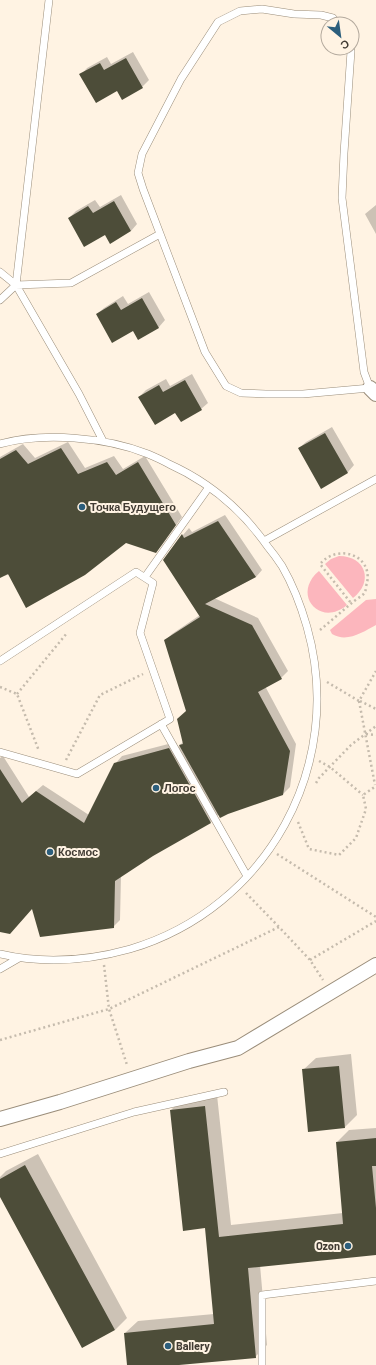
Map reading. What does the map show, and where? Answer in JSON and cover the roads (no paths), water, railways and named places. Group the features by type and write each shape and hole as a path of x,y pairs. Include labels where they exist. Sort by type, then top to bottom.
{"street":[{"path":"0,1119 60,1102 189,1060 238,1048 376,965"}],"lane":[{"path":"0,300 16,285 49,0"},
{"path":"325,16 294,14 262,9 240,11 218,22 181,79 142,154 138,173 143,189 205,352 226,386 241,393 303,394 373,391 364,372 342,198 351,56"},
{"path":"16,285 71,283 160,234"},
{"path":"0,272 16,285 79,394 103,441"},
{"path":"0,444 11,441 57,437 103,441 146,453 187,472 224,498 256,530 282,566 301,607 310,638 313,650 318,695 314,740 310,758 303,784 285,825 260,862 229,895 192,922 152,942 103,956 64,960 19,958 0,954"},
{"path":"264,541 376,479"},
{"path":"145,578 209,487"},
{"path":"0,661 136,572 153,583 140,633 170,719 77,774 0,752"},
{"path":"161,724 247,876"},
{"path":"0,969 19,958"},
{"path":"0,1154 134,1112 224,1092"},
{"path":"262,1365 262,1295 376,1281"}],"place":[{"name":"Точка Будущего","path":"82,507"},
{"name":"Логос","path":"156,788"},
{"name":"Космос","path":"50,852"},
{"name":"Ozon","path":"348,1246"},
{"name":"Ballery","path":"168,1346"}]}
